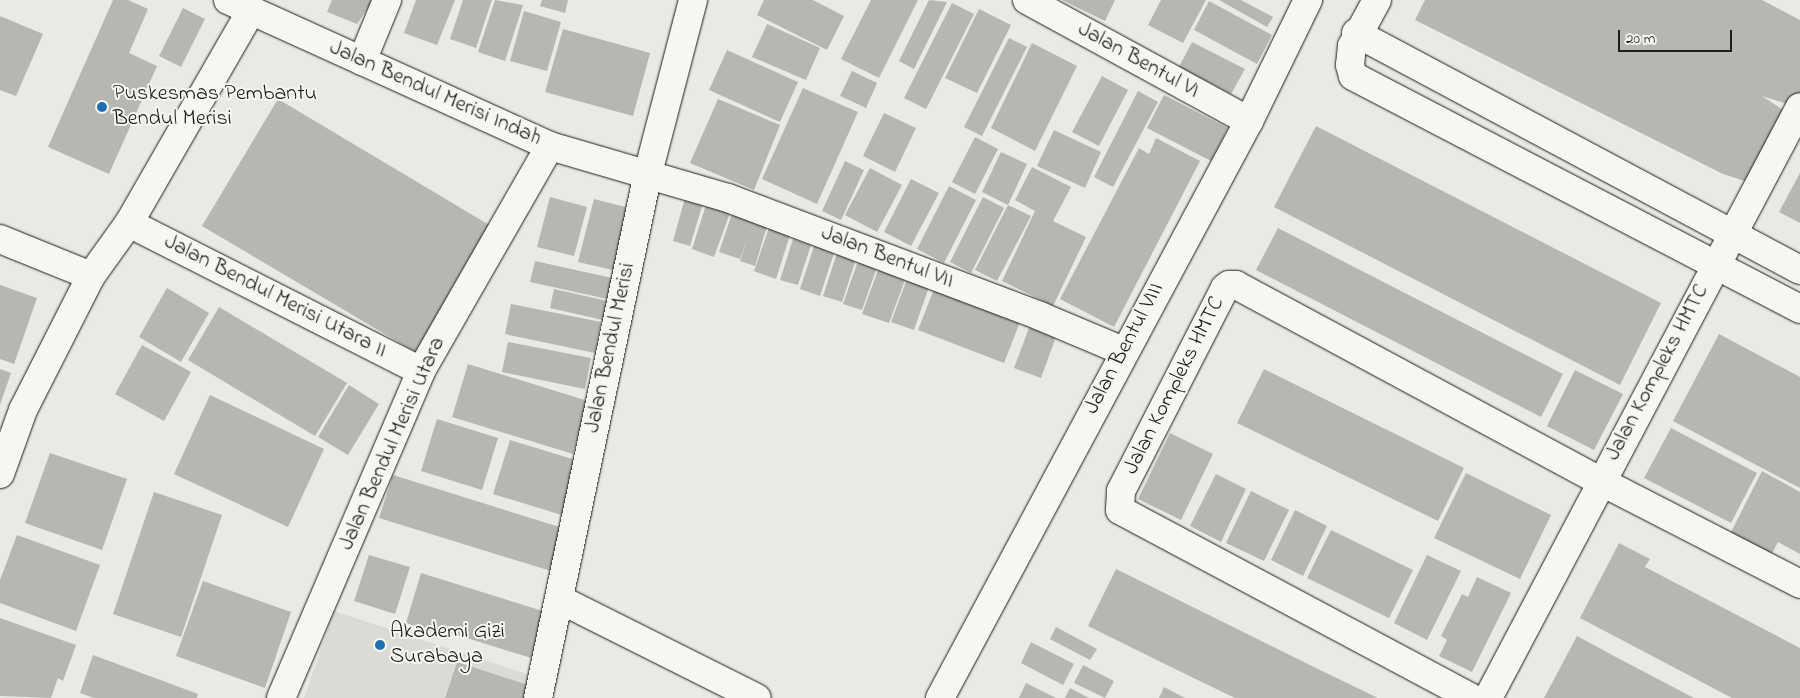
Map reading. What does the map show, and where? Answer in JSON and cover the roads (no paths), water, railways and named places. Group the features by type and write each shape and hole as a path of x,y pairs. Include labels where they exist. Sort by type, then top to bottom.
{"street":[{"path":"362,61 386,0"},
{"name":"Jalan Bendul Merisi","path":"538,698 648,173 693,0"},
{"name":"Jalan Bentul VI","path":"1027,0 1250,121"},
{"name":"Jalan Bentul VIII","path":"940,698 1123,351 1250,121 1308,0"},
{"path":"1377,0 1356,33 1350,65 1353,76 1800,309"},
{"path":"0,474 23,410 91,276 129,223 239,5"},
{"name":"Jalan Bendul Merisi Indah","path":"239,5 550,146 648,173"},
{"path":"1356,33 1800,270"},
{"name":"Jalan Kompleks HMTC","path":"1488,698 1600,481 1734,236 1800,106"},
{"name":"Jalan Bendul Merisi Utara","path":"281,698 421,371 550,146"},
{"name":"Jalan Bentul VII","path":"648,173 728,198 1040,316 1123,351"},
{"name":"Jalan Bendul Merisi Utara II","path":"129,223 421,371"},
{"path":"0,239 91,276"},
{"name":"Jalan Kompleks HMTC","path":"1472,698 1120,510 1121,491 1225,288 1236,284 1600,481 1800,584"},
{"path":"559,599 757,698"}],"place":[{"name":"Puskesmas Pembantu Bendul Merisi","path":"102,107"},
{"name":"Akademi Gizi Surabaya","path":"380,645"}]}
